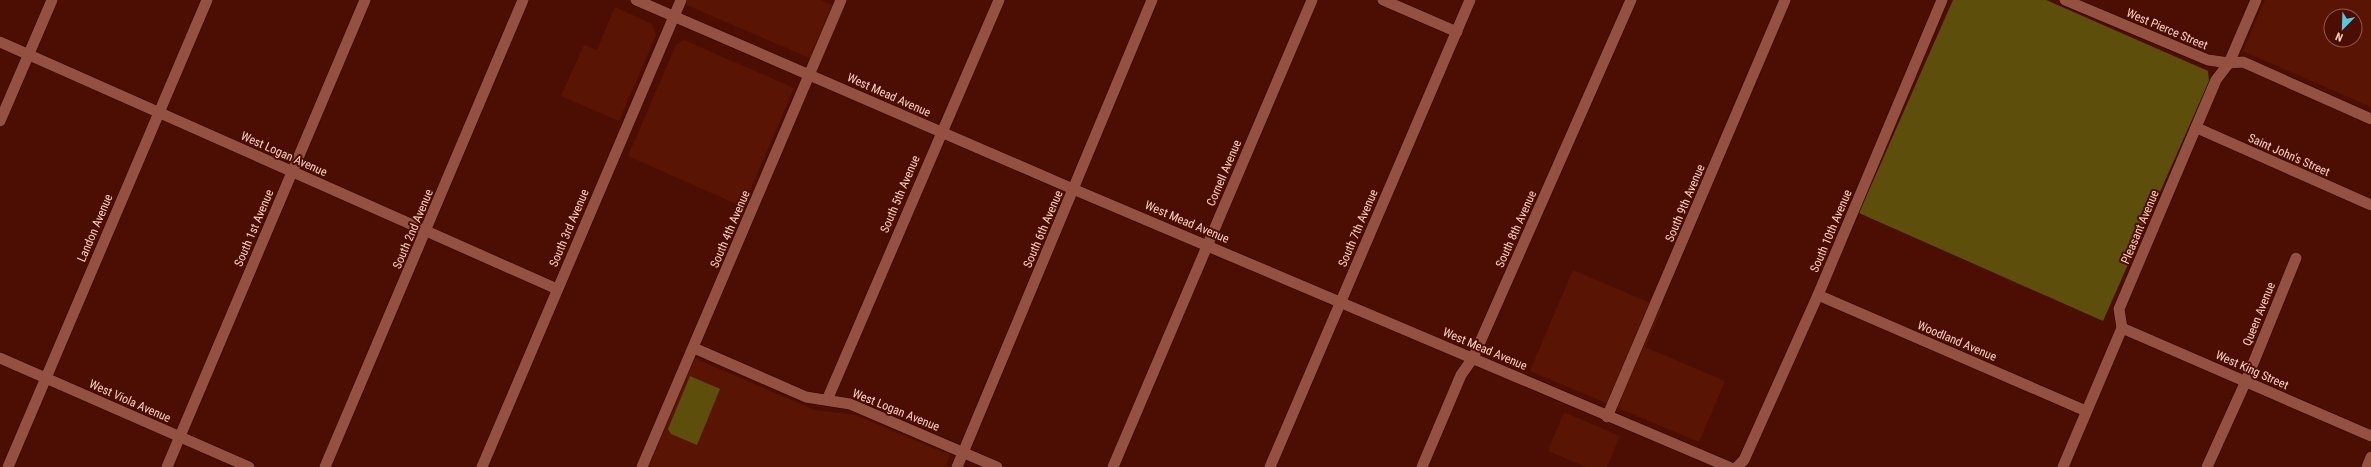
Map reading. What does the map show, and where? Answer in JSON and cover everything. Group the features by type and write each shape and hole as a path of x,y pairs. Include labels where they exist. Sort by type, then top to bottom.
{"street":[{"path":"0,120 52,0"},
{"name":"Landon Avenue","path":"8,467 207,0"},
{"name":"South 1st Avenue","path":"167,467 365,0"},
{"name":"South 2nd Avenue","path":"325,467 523,0"},
{"name":"West Mead Avenue","path":"636,0 1073,189 1207,244 1607,417 1729,467"},
{"name":"South 3rd Avenue","path":"482,467 681,0"},
{"name":"South 4th Avenue","path":"642,467 694,348 808,74 841,0"},
{"name":"South 5th Avenue","path":"827,400 999,0"},
{"name":"South 6th Avenue","path":"957,467 1152,0"},
{"name":"Cornell Avenue","path":"1113,467 1312,0"},
{"path":"1383,0 1457,32"},
{"name":"South 7th Avenue","path":"1270,467 1470,0"},
{"name":"South 8th Avenue","path":"1422,467 1461,375 1473,358 1631,0"},
{"name":"South 9th Avenue","path":"1607,417 1786,0"},
{"name":"South 10th Avenue","path":"1737,467 1744,460 1818,295 1942,0"},
{"name":"West Pierce Street","path":"2065,0 2208,60 2229,63 2243,62 2371,119"},
{"name":"Pleasant Avenue","path":"2122,328 2119,309 2197,128 2216,80 2229,63 2256,0"},
{"name":"West Logan Avenue","path":"0,42 557,289"},
{"name":"Saint John's Street","path":"2197,128 2371,206"},
{"name":"Queen Avenue","path":"2208,467 2246,381 2296,258"},
{"name":"Woodland Avenue","path":"1818,295 2086,411"},
{"path":"2063,467 2122,328"},
{"name":"West King Street","path":"2122,328 2371,436"},
{"name":"West Logan Avenue","path":"694,348 806,397 850,404 997,467"},
{"name":"West Viola Avenue","path":"0,358 249,467"},
{"path":"2367,467 2371,458"}],"shaded area":[{"path":"675,0 821,0 844,10 821,63"},
{"path":"1953,0 2046,0 2208,71 2209,81 2103,321 1859,213"},
{"path":"2265,0 2371,0 2371,107 2243,51"},
{"path":"615,7 652,24 656,35 619,121 561,96 584,45 597,50"},
{"path":"684,40 794,88 743,207 628,156 676,45"},
{"path":"1573,270 1662,308 1645,347 1725,381 1699,442 1530,371"},
{"path":"694,358 815,410 855,415 950,455 945,467 648,467"},
{"path":"690,376 720,389 697,445 671,434 668,429"},
{"path":"1564,412 1620,436 1607,467 1586,467 1548,451"}]}
